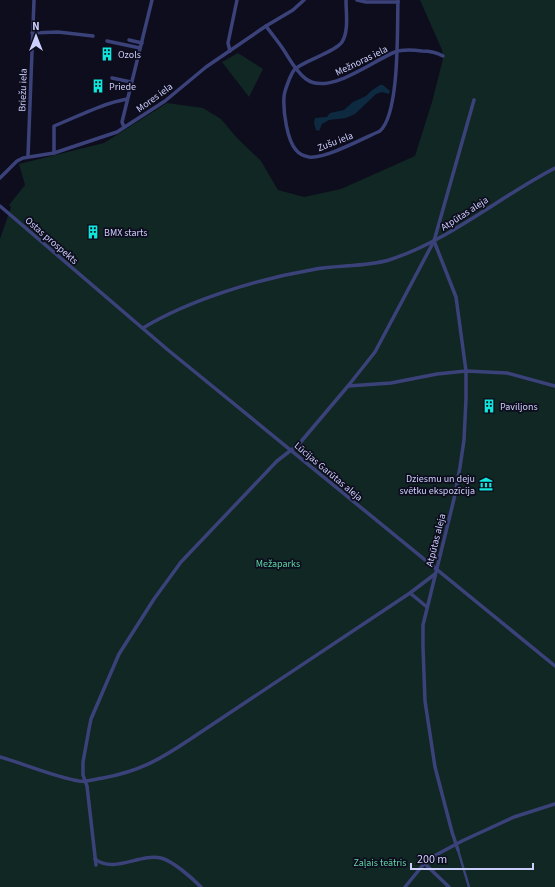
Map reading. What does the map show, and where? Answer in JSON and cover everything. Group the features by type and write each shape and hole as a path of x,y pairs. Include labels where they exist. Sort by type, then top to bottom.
{"street":[{"name":"Briežu iela","path":"28,156 34,0"},
{"path":"124,127 122,122 127,99 152,0"},
{"path":"230,51 228,43 237,0"},
{"name":"Mores iela","path":"0,178 17,161 28,156 54,153 107,136 124,127 165,101 185,83 266,26 293,10 304,0"},
{"path":"295,69 335,48 342,42 346,30 346,0"},
{"path":"357,0 366,2 398,1"},
{"name":"Zušu iela","path":"295,69 284,98 289,133 294,148 298,152 305,156 316,157 330,153 377,132 386,125 392,101 395,81 398,1"},
{"name":"Mežnoras iela","path":"266,26 280,44 295,69 311,82 320,84 330,84 396,52 437,52 443,56"},
{"path":"32,33 58,32 93,36"},
{"path":"129,40 142,43"},
{"path":"107,41 140,48"},
{"path":"112,78 131,82"},
{"path":"54,153 54,126 83,112 111,102 127,99"},
{"path":"96,865 86,781 83,775 83,762 91,719 118,654 154,600 182,562 277,461 299,444 375,352 434,241 474,100"},
{"name":"Atpūtas aleja","path":"469,887 436,772 425,701 423,626 460,467 464,434 466,371 456,297 434,241 555,168"},
{"name":"Ostas prospekts","path":"0,206 93,286"},
{"path":"143,328 191,304 278,276 312,269 387,260 408,253 434,241"},
{"name":"Lūcijas Garūtas aleja","path":"93,286 436,572 555,666"},
{"path":"348,386 391,383 437,374 466,371 507,373 555,386"},
{"path":"0,757 56,774 86,781 120,775 140,769 156,761 410,593 436,572"},
{"path":"410,593 427,608"},
{"path":"405,887 423,865 423,862 456,844 519,815 555,804"},
{"path":"95,859 108,865 153,857 161,858 173,864 201,887"},
{"path":"423,862 449,887"}],"green space":[{"name":"Mežaparks","path":"420,0 555,0 555,887 0,887 0,239 11,207 9,205 25,185 19,164 104,143 167,103 203,108 221,119 238,139 261,161 278,190 304,197 341,189 415,156 432,102 443,59 442,50"},
{"path":"238,53 263,69 249,97 222,62"}],"water":[{"path":"380,85 383,85 390,91 389,94 382,92 376,94 355,114 346,118 329,120 322,124 319,131 316,130 314,123 315,118 327,117 330,113 344,110 353,102 366,96"}],"place":[{"name":"Ozols","path":"107,54"},
{"name":"Priede","path":"98,86"},
{"name":"BMX starts","path":"93,232"},
{"name":"Paviljons","path":"489,406"},
{"name":"Dziesmu un deju svētku ekspozīcija","path":"486,484"}],"park label":[{"name":"Zaļais teātris","path":"380,862"}]}
